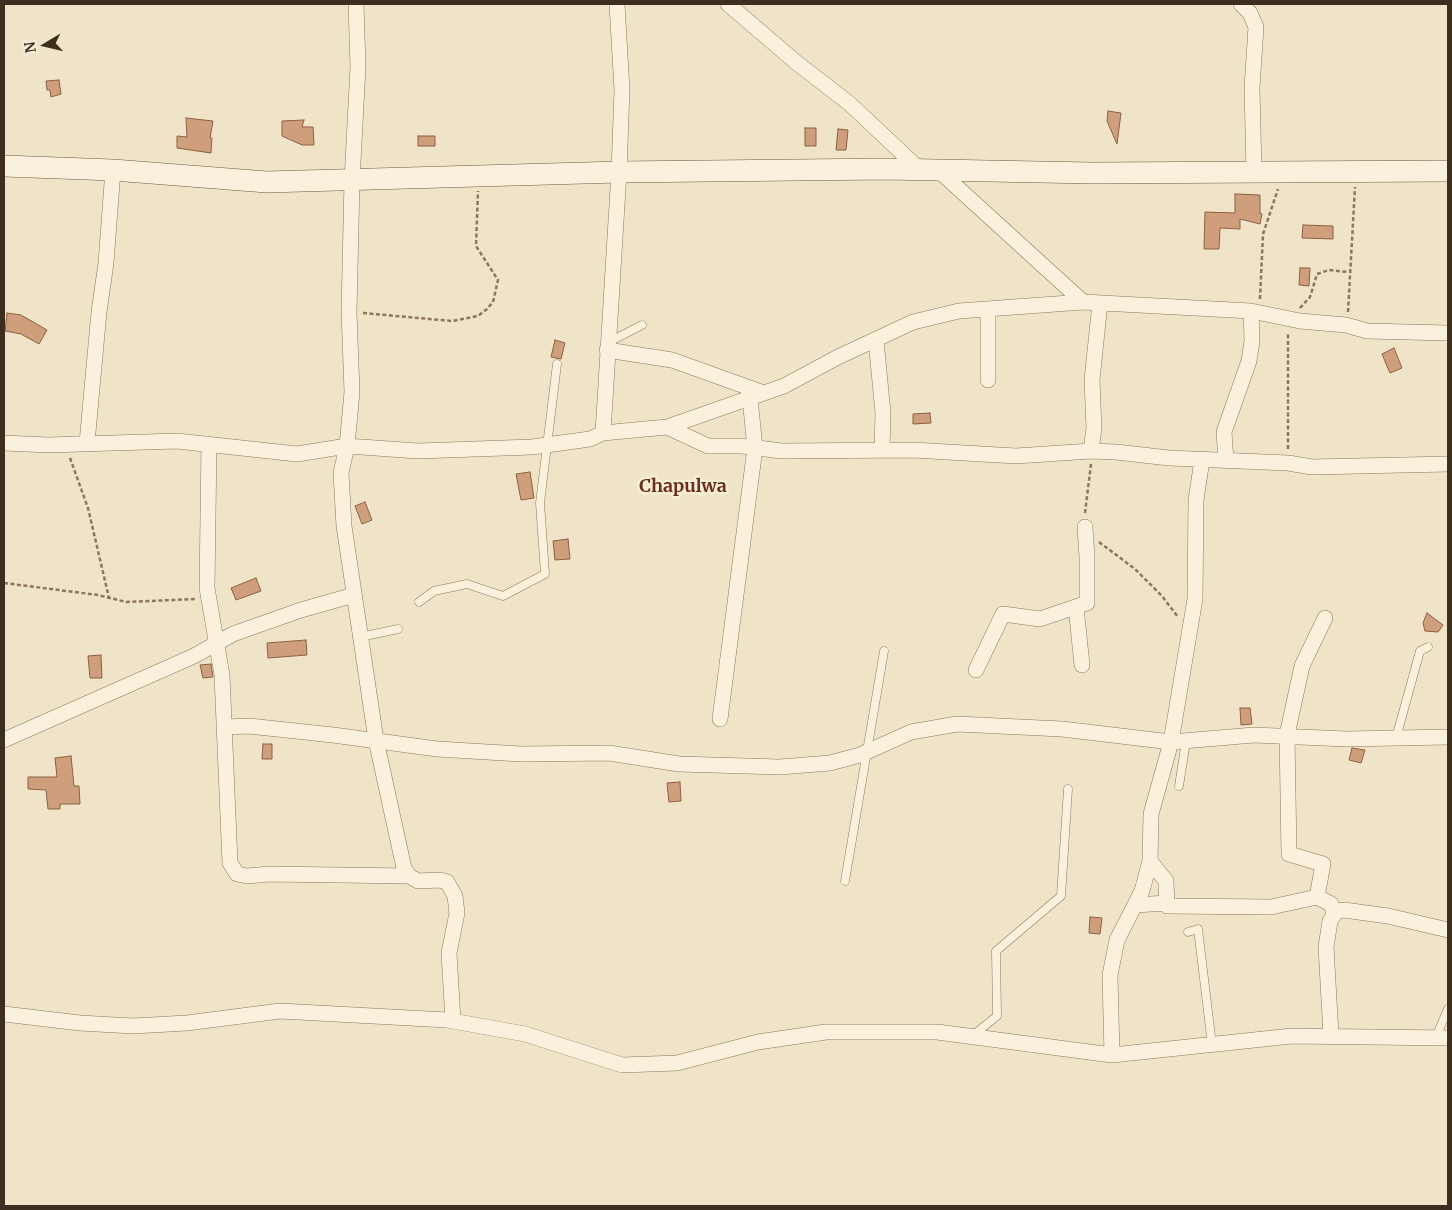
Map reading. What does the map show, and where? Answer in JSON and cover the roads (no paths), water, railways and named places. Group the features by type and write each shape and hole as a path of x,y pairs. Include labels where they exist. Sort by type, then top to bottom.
{"street":[{"path":"356,4 358,68 352,181 349,312 352,392 347,446 341,473 344,526 376,740 404,868 409,876"},
{"path":"603,432 619,172 622,90 617,4"},
{"path":"728,4 928,169 1082,302"},
{"path":"1248,7 1256,27 1252,88 1254,171"},
{"path":"4,166 113,170 267,182 478,178 619,172 928,169 1101,173 1448,171"},
{"path":"87,443 99,312 106,263 113,170"},
{"path":"1090,451 1094,428 1092,380 1100,302"},
{"path":"4,443 65,444 177,441 258,452 296,454 347,446 418,451 548,445 590,439 603,432 667,427 784,386 913,322 936,315 988,309 1100,302 1255,312 1368,331 1448,332"},
{"path":"988,309 988,380"},
{"path":"1226,462 1224,432 1249,361 1255,312"},
{"path":"876,340 883,412 882,450"},
{"path":"607,346 672,360 757,395"},
{"path":"720,719 755,448 757,395"},
{"path":"667,427 708,446 781,450 882,450 1016,456 1090,451 1226,462 1288,463 1320,467 1448,464"},
{"path":"209,444 206,555 210,598 218,644 225,726 227,841 230,863 237,874 247,876 269,874 409,876 418,881 440,880 447,882 454,896 457,913 449,954 453,1021"},
{"path":"1112,1055 1110,975 1117,940 1142,891 1150,861 1152,814 1178,741 1195,599 1196,500 1202,460"},
{"path":"976,670 1003,614 1040,619 1087,603 1088,557 1085,527"},
{"path":"4,740 218,644 234,634 275,618 354,595"},
{"path":"1076,607 1082,665"},
{"path":"1317,897 1323,864 1289,854 1287,735 1302,666 1325,618"},
{"path":"225,726 249,726 376,740 437,749 521,754 609,753 679,764 737,766 830,763 868,752 911,732 957,724 1062,730 1178,741 1233,735 1287,735 1346,739 1448,737"},
{"path":"1150,861 1166,881 1167,906 1186,908 1271,907 1317,897 1331,904 1334,914"},
{"path":"1135,905 1167,903"},
{"path":"1331,1035 1326,947 1330,921 1337,911 1344,910 1397,918 1448,930"},
{"path":"4,1014 80,1023 133,1026 187,1023 280,1011 391,1015 453,1021 524,1034 622,1065 653,1066 677,1063 758,1042 826,1032 936,1032 1112,1055 1292,1036 1331,1035 1442,1038"}],"lane":[{"path":"607,346 642,325"},
{"path":"419,602 434,591 467,584 503,596 545,574 540,503 557,364"},
{"path":"360,637 398,630"},
{"path":"1396,738 1420,651 1428,647"},
{"path":"846,881 884,651"},
{"path":"1178,741 1179,786"},
{"path":"972,1036 997,1016 996,951 1061,896 1068,789"},
{"path":"1188,932 1198,929 1212,1045"},
{"path":"1442,1038 1448,1009"}],"district":[{"name":"Chapulwa","path":"683,487"}]}
